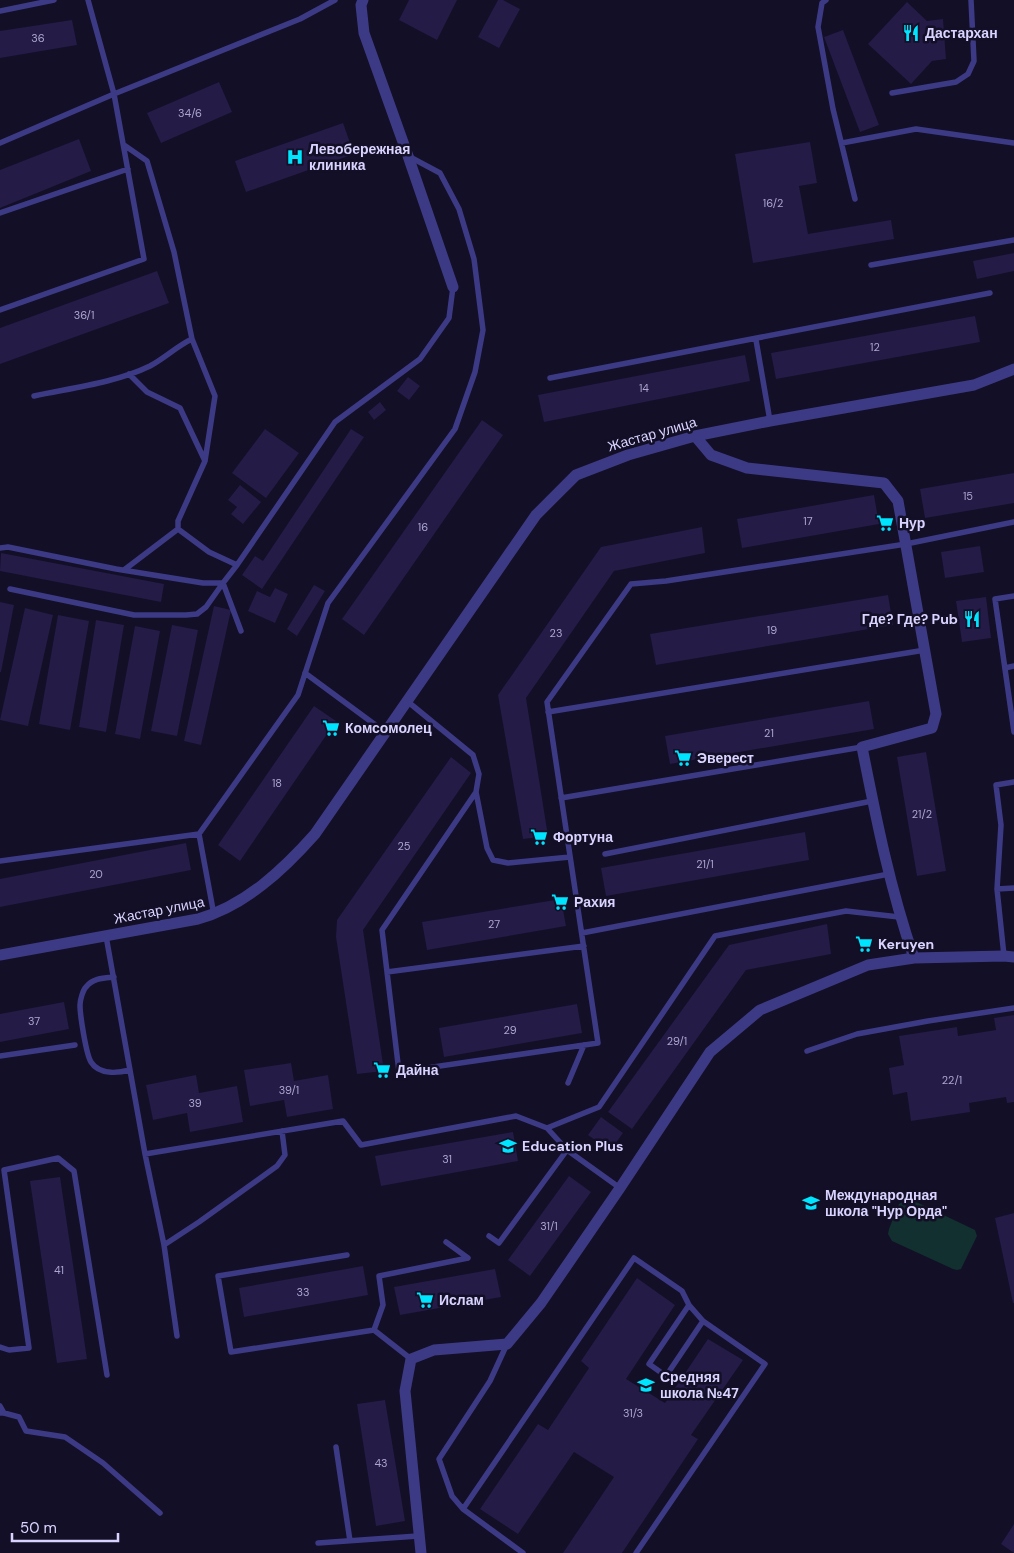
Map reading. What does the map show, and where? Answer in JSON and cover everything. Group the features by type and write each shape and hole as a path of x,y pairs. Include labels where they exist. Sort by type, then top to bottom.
{"street":[{"path":"363,0 361,5 364,33 453,287"},
{"name":"Жастар улица","path":"0,955 214,915 251,893 296,856 315,834 536,515 576,475 628,455 695,436 974,385 1014,369"},
{"path":"695,436 710,455 747,468 884,483 898,501 936,714 932,728 862,747 888,874 899,917 914,958"},
{"path":"421,1553 405,1391 411,1359 434,1350 507,1344 541,1303 710,1052 760,1010 868,965 914,958 1009,956"}],"lane":[{"path":"0,11 54,0"},
{"path":"0,310 144,259 114,94 88,0"},
{"path":"0,143 114,94 300,19 335,0"},
{"path":"826,0 822,3 818,27 833,110 855,199"},
{"path":"892,92 956,82 968,74 974,60 971,0"},
{"path":"842,143 916,130 1014,143"},
{"path":"124,144 147,161 174,252 192,339 215,396 205,461 178,521 178,529"},
{"path":"214,915 199,834 298,695 328,603 455,429 475,372 483,330 474,259 459,209 440,173 408,156"},
{"path":"0,213 128,169"},
{"path":"871,265 1014,240"},
{"path":"10,590 134,614 197,614 206,607 222,583 238,566 335,422 420,359 449,318 453,287"},
{"path":"550,378 756,340 990,293"},
{"path":"34,396 129,374 151,365 181,344 192,339"},
{"path":"756,340 770,421"},
{"path":"129,374 147,392 180,408 205,461"},
{"path":"476,792 382,930 399,1072 598,1043 547,702 631,584 676,579 906,544 1014,522"},
{"path":"178,529 209,552 238,566"},
{"path":"124,570 178,529"},
{"path":"0,548 8,547 124,570 203,583 222,583"},
{"path":"222,583 242,631"},
{"path":"1014,596 995,599 1013,713 1014,732"},
{"path":"548,712 925,650"},
{"path":"1005,668 1014,666"},
{"path":"305,673 385,732"},
{"path":"407,701 473,755 479,774 476,792 487,848 494,860 508,863 570,857"},
{"path":"561,798 862,747"},
{"path":"1009,956 997,889 1001,825 996,785 1014,782"},
{"path":"605,854 872,801"},
{"path":"0,861 199,834"},
{"path":"582,932 888,874"},
{"path":"997,889 1014,888"},
{"path":"547,1128 599,1106 715,936 846,911 899,917"},
{"path":"106,936 145,1154 164,1245 177,1336"},
{"path":"387,972 584,946"},
{"path":"114,977 95,980 85,988 80,1004 84,1037 91,1063 101,1071 118,1072 130,1070"},
{"path":"807,1052 857,1034 1014,1008"},
{"path":"0,1056 75,1045"},
{"path":"568,1083 584,1045"},
{"path":"145,1154 343,1121 361,1145 516,1116 547,1128 567,1150 620,1188"},
{"path":"164,1245 277,1166 285,1155 282,1131"},
{"path":"488,1236 499,1243 567,1150"},
{"path":"0,1347 9,1350 29,1348 4,1170 58,1158 74,1171 107,1375"},
{"path":"374,1330 383,1305 379,1276 468,1258 446,1242"},
{"path":"347,1255 218,1276 232,1352 374,1330 411,1359"},
{"path":"463,1508 634,1258 682,1292 703,1320 765,1364 636,1553"},
{"path":"690,1305 649,1364 666,1376 703,1320"},
{"path":"507,1344 490,1381 439,1459 452,1496 463,1508 523,1553"},
{"path":"0,1406 2,1413 19,1417 26,1431 65,1438 103,1463 160,1513"},
{"path":"336,1447 350,1541"},
{"path":"318,1543 418,1536"}],"green space":[{"path":"905,1200 912,1200 975,1230 977,1236 961,1269 953,1269 892,1241 888,1234 889,1229 899,1204"}],"building":[{"path":"409,0 457,0 437,40 399,20"},
{"path":"498,0 503,0 520,9 499,48 478,37"},
{"name":"Дастархан","path":"907,2 927,21 943,19 946,59 932,61 911,84 868,44"},
{"path":"72,20 77,45 0,58 0,31"},
{"path":"843,30 879,125 860,132 824,37"},
{"path":"219,82 232,112 161,143 147,113"},
{"name":"Левобережная клиника","path":"343,123 354,154 246,192 235,161"},
{"path":"79,139 91,171 0,208 0,170"},
{"path":"810,142 817,183 799,186 808,234 891,220 894,239 753,263 735,154"},
{"path":"1014,253 1014,271 977,279 973,261"},
{"path":"157,271 169,303 0,364 0,328"},
{"path":"975,316 980,342 776,379 771,353"},
{"path":"745,355 750,381 544,422 538,395"},
{"path":"408,377 420,386 409,400 397,391"},
{"path":"380,402 386,410 374,420 368,412"},
{"path":"482,420 503,435 364,635 342,619"},
{"path":"265,429 299,453 266,498 232,473"},
{"path":"351,429 364,437 262,589 242,575 255,556 263,561"},
{"path":"1014,473 1014,503 925,518 920,489"},
{"path":"240,485 261,502 243,524 231,514 237,507 228,500"},
{"path":"874,495 879,524 742,548 737,519"},
{"path":"702,527 705,553 614,571 526,698 548,836 523,839 498,695 601,547"},
{"path":"980,546 984,572 945,578 941,552"},
{"path":"1,553 164,584 161,602 0,571"},
{"path":"314,585 325,591 297,636 287,629"},
{"path":"275,588 288,594 275,623 248,611 257,591 270,597"},
{"path":"888,595 893,625 656,665 650,634"},
{"path":"986,597 991,638 962,642 956,601"},
{"path":"0,602 14,605 1,672 0,672"},
{"path":"214,606 231,610 201,745 184,741"},
{"path":"25,608 53,615 28,726 0,720"},
{"path":"58,615 89,621 70,730 39,724"},
{"path":"96,620 124,625 106,732 79,727"},
{"path":"172,625 198,630 177,736 151,731"},
{"path":"135,626 160,631 140,739 115,734"},
{"path":"869,701 874,729 670,764 665,736"},
{"path":"314,706 336,721 240,861 218,845"},
{"path":"926,752 946,871 917,876 897,757"},
{"path":"451,757 471,773 363,930 384,1071 357,1074 336,937 337,920"},
{"path":"805,832 809,860 606,896 601,868"},
{"path":"186,843 191,870 0,907 0,879"},
{"path":"561,899 566,926 427,950 422,922"},
{"path":"827,924 831,954 746,970 632,1129 608,1112 729,945"},
{"path":"64,1002 69,1029 0,1042 0,1014"},
{"path":"577,1004 582,1033 444,1057 439,1028"},
{"path":"1014,1015 1014,1102 1007,1103 1006,1097 969,1103 970,1112 911,1121 907,1092 893,1095 889,1068 904,1065 899,1036 957,1027 958,1036 996,1030 994,1018"},
{"path":"291,1063 294,1081 328,1075 333,1109 287,1117 284,1100 250,1106 244,1070"},
{"path":"196,1075 199,1093 237,1086 243,1122 190,1132 187,1113 153,1120 146,1085"},
{"path":"601,1117 623,1133 610,1151 588,1135"},
{"path":"513,1132 518,1161 381,1186 375,1156"},
{"path":"569,1176 591,1192 530,1276 508,1260"},
{"path":"60,1177 87,1359 57,1363 30,1181"},
{"path":"1014,1213 1014,1303 1013,1303 995,1218"},
{"path":"363,1266 368,1295 244,1317 239,1288"},
{"path":"495,1269 501,1297 400,1315 394,1287"},
{"name":"Средняя школа №47","path":"637,1278 675,1305 626,1379 665,1403 708,1339 743,1360 691,1435 698,1439 622,1553 563,1553 614,1477 574,1452 518,1534 480,1509 538,1424 548,1430 589,1368 581,1361"},
{"path":"385,1400 405,1521 376,1526 357,1404"},
{"path":"1014,1524 1014,1553 1001,1544"}],"place":[{"name":"Дастархан","path":"911,33"},
{"name":"Левобережная клиника","path":"295,157"},
{"name":"Нур","path":"885,523"},
{"name":"Где? Где? Pub","path":"972,619"},
{"name":"Комсомолец","path":"331,728"},
{"name":"Эверест","path":"683,758"},
{"name":"Фортуна","path":"539,837"},
{"name":"Рахия","path":"560,902"},
{"name":"Keruyen","path":"864,944"},
{"name":"Дайна","path":"382,1070"},
{"name":"Education Plus","path":"508,1146"},
{"name":"Международная школа \"Нур Орда\"","path":"811,1203"},
{"name":"Ислам","path":"425,1300"},
{"name":"Средняя школа №47","path":"646,1385"}]}
